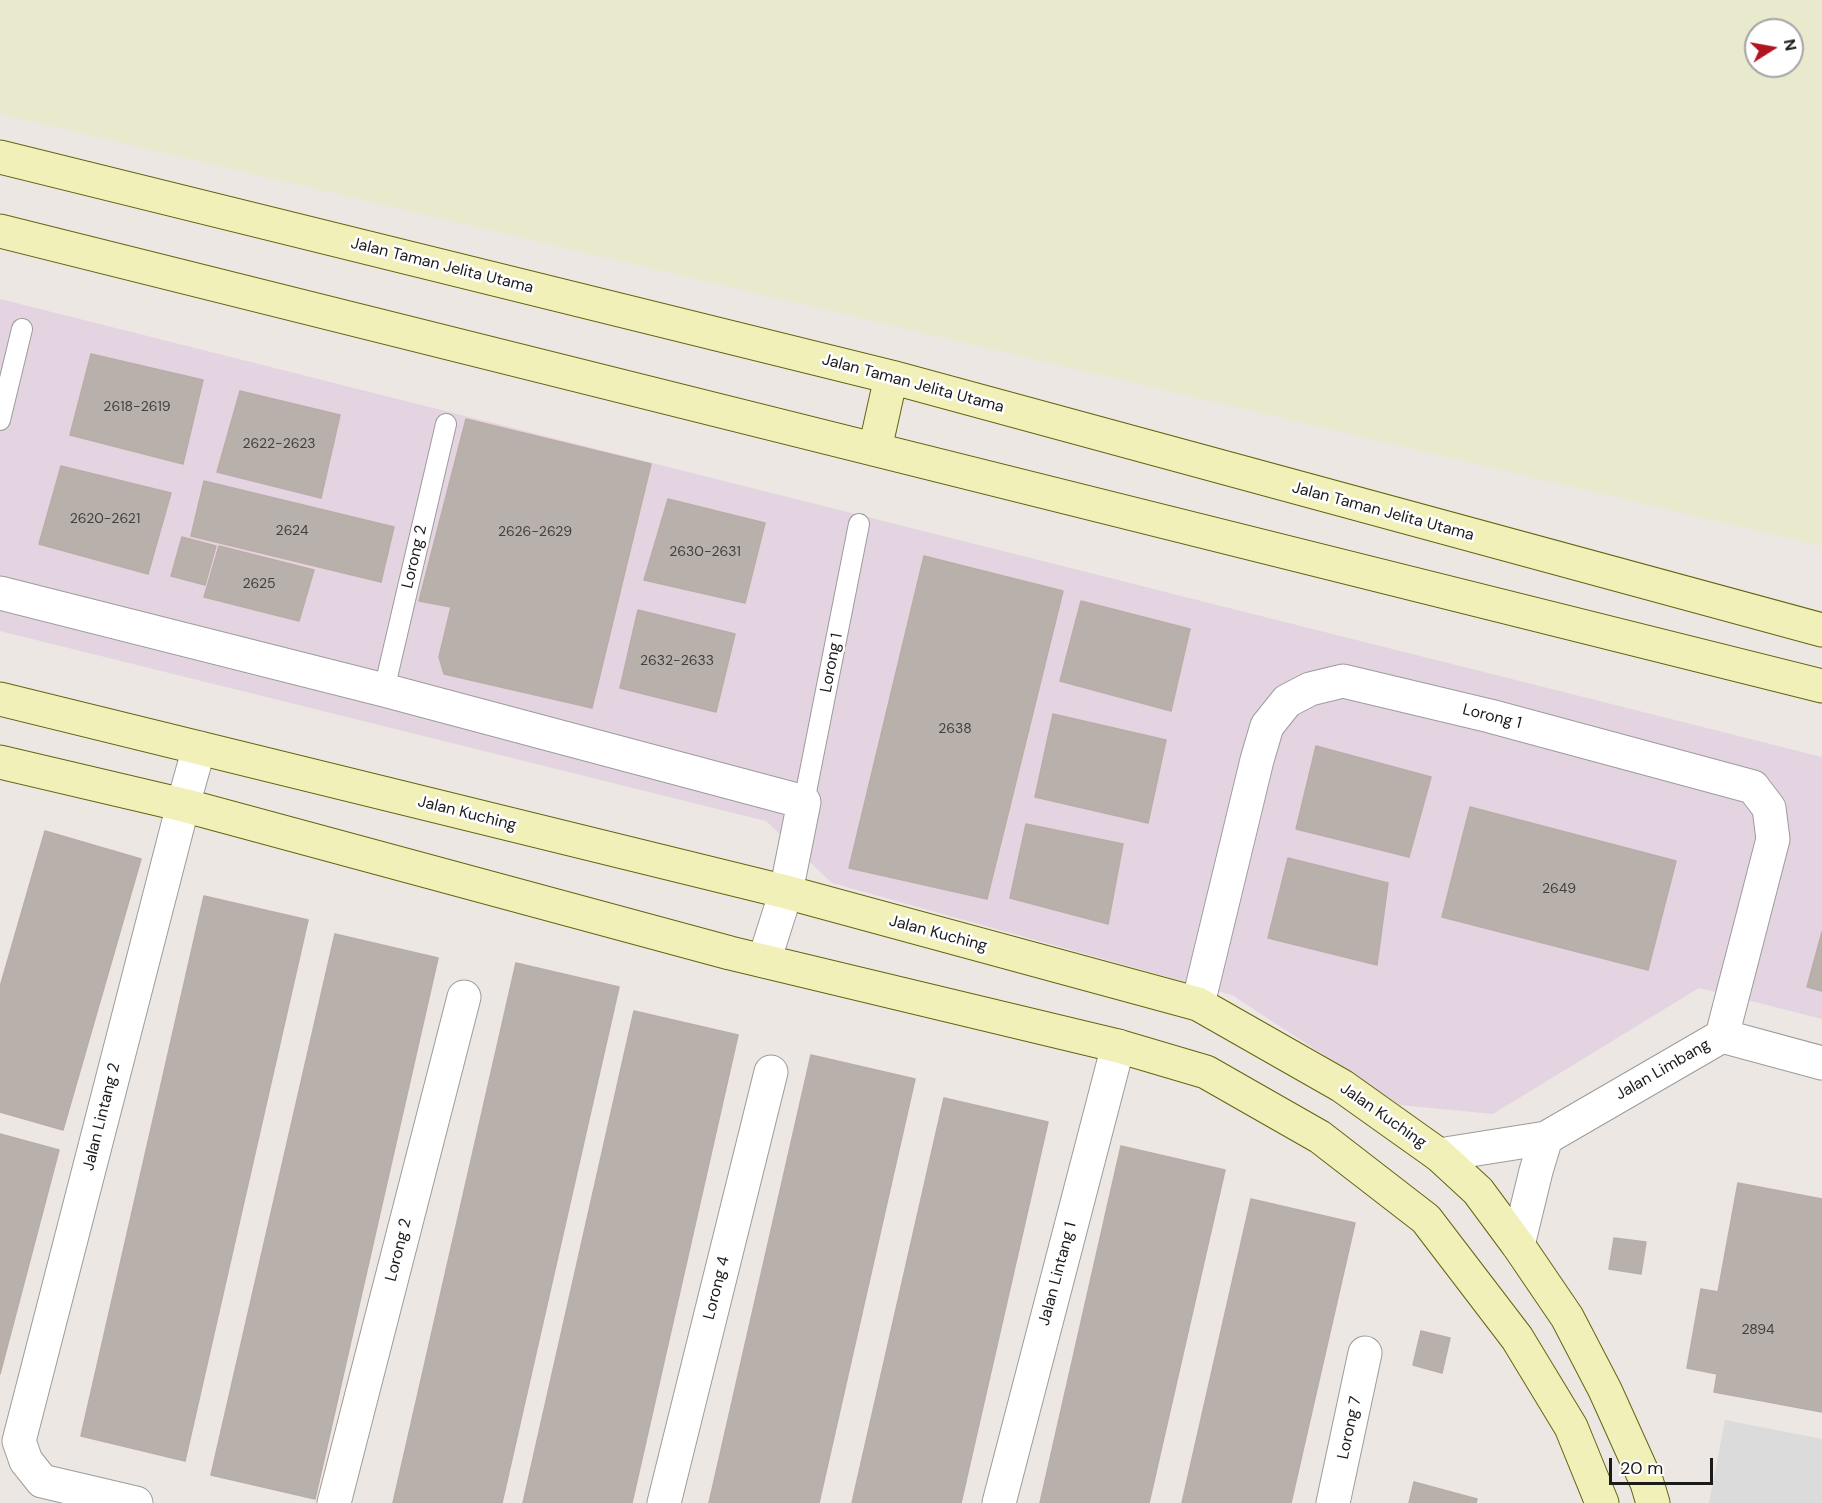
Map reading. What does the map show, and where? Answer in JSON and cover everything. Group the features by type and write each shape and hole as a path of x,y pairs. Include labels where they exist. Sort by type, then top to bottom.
{"street":[{"name":"Jalan Taman Jelita Utama","path":"0,157 891,377 1822,630"},
{"path":"0,231 1822,686"},
{"path":"875,449 891,377"},
{"path":"0,593 384,690 804,802 786,892 764,961"},
{"name":"Lorong 1","path":"1198,1004 1267,726 1287,701 1310,689 1343,681 1490,716 1754,787 1769,808 1773,839 1722,1036"},
{"name":"Jalan Kuching","path":"0,699 786,892 1198,1004 1342,1086 1439,1155 1478,1191 1567,1317 1605,1390 1647,1483 1653,1503"},
{"name":"Jalan Lintang 2","path":"136,1503 42,1481 26,1461 19,1441 183,805 200,748"},
{"path":"0,762 183,805 764,961 1118,1046 1206,1072 1320,1137 1426,1219 1517,1338 1571,1427 1602,1503"},
{"name":"Lorong 2","path":"334,1503 464,997"},
{"name":"Jalan Limbang","path":"1439,1155 1546,1138 1722,1036 1822,1063"},
{"name":"Jalan Lintang 1","path":"999,1503 1118,1046"},
{"name":"Lorong 4","path":"664,1503 771,1072"},
{"path":"1518,1245 1546,1138"},
{"name":"Lorong 7","path":"1334,1503 1365,1353"}],"lane":[{"path":"0,420 22,329"},
{"name":"Lorong 2","path":"384,690 446,424"},
{"name":"Lorong 1","path":"804,802 859,524"}],"shaded area":[{"path":"0,299 1822,757 1822,1019 1699,988 1493,1114 1400,1105 1232,995 832,883 766,821 0,631"},
{"path":"1725,1420 1822,1439 1822,1503 1709,1503"}],"green space":[{"path":"0,0 1822,0 1822,546 0,114"}],"building":[{"path":"91,354 203,380 183,464 70,435"},
{"path":"240,391 340,415 321,498 217,472"},
{"path":"466,419 651,464 592,708 444,674 439,657 451,607 419,601"},
{"path":"61,466 171,493 148,574 39,544"},
{"path":"204,481 394,527 381,582 191,536"},
{"path":"668,499 765,523 745,603 644,580"},
{"path":"182,537 216,546 205,585 171,576"},
{"path":"219,546 314,570 299,621 204,597"},
{"path":"924,556 1063,591 987,899 849,868"},
{"path":"1081,601 1190,629 1171,711 1060,681"},
{"path":"638,610 735,634 716,712 620,688"},
{"path":"1053,714 1166,740 1148,823 1035,797"},
{"path":"1316,746 1431,777 1409,857 1296,829"},
{"path":"1470,807 1676,861 1648,970 1442,917"},
{"path":"1026,824 1123,844 1108,924 1010,898"},
{"path":"45,831 141,859 63,1130 0,1112 0,987"},
{"path":"1288,858 1388,883 1377,965 1268,938"},
{"path":"204,896 308,920 185,1461 81,1436"},
{"path":"1822,932 1822,991 1807,987"},
{"path":"335,934 438,958 315,1499 211,1475"},
{"path":"516,963 619,987 502,1503 393,1503"},
{"path":"634,1011 738,1035 632,1503 523,1503"},
{"path":"811,1055 915,1079 819,1503 709,1503"},
{"path":"944,1098 1048,1122 961,1503 852,1503"},
{"path":"0,1134 59,1150 0,1374"},
{"path":"1121,1146 1225,1170 1149,1503 1040,1503"},
{"path":"1738,1183 1822,1199 1822,1412 1714,1392 1717,1374 1687,1368 1701,1289 1718,1292"},
{"path":"1251,1199 1355,1223 1291,1503 1182,1503"},
{"path":"1614,1238 1646,1242 1641,1274 1609,1269"},
{"path":"1421,1331 1450,1338 1442,1373 1413,1365"},
{"path":"1414,1482 1477,1499 1476,1503 1409,1503"}]}
